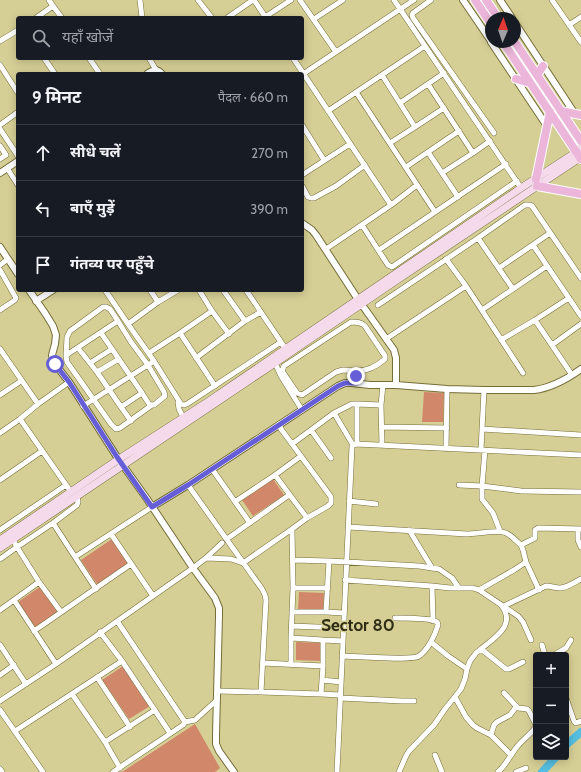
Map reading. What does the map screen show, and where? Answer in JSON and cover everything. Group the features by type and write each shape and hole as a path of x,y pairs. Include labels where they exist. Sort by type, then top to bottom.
{"main road":[{"path":"475,0 485,15"},
{"path":"486,0 494,12"},
{"path":"121,462 183,417 209,401 283,345 394,282 499,211 536,182 580,155 507,48"},
{"path":"519,48 581,141"},
{"path":"537,75 543,66"},
{"path":"516,79 530,83"},
{"path":"561,111 578,114"},
{"path":"536,182 550,112"},
{"path":"0,540 74,494 275,363 360,302 413,257 521,188 536,182 581,194"},
{"path":"499,193 503,200"},
{"path":"0,548 13,540 74,494"}],"street":[{"path":"49,0 60,16"},
{"path":"140,0 142,16"},
{"path":"198,0 210,16"},
{"path":"230,16 253,0 264,16"},
{"path":"267,16 291,0"},
{"path":"300,0 336,52"},
{"path":"314,19 343,0"},
{"path":"394,0 521,188"},
{"path":"304,73 414,0"},
{"path":"431,0 413,12 413,18 494,133"},
{"path":"463,0 485,33"},
{"path":"500,0 508,12"},
{"path":"554,1 580,40"},
{"path":"39,16 53,6"},
{"path":"569,25 581,17"},
{"path":"0,41 16,31"},
{"path":"521,32 543,66 578,114"},
{"path":"328,111 425,46"},
{"path":"495,48 547,126"},
{"path":"45,60 54,72"},
{"path":"90,60 99,72"},
{"path":"151,60 156,70 160,72"},
{"path":"294,60 302,72"},
{"path":"0,65 16,90"},
{"path":"150,72 156,70"},
{"path":"400,103 444,73"},
{"path":"304,75 391,205"},
{"path":"382,75 415,126"},
{"path":"428,84 473,153"},
{"path":"356,92 435,212"},
{"path":"390,143 444,108"},
{"path":"0,125 16,113"},
{"path":"480,126 485,121"},
{"path":"304,128 324,160"},
{"path":"0,129 16,153"},
{"path":"406,167 459,131"},
{"path":"442,173 490,141"},
{"path":"304,174 350,144"},
{"path":"0,146 6,155 0,159"},
{"path":"428,152 458,197"},
{"path":"0,173 16,162"},
{"path":"378,250 506,164"},
{"path":"304,190 308,197 314,198 336,186 365,165"},
{"path":"7,168 16,182"},
{"path":"362,225 388,266 392,267 413,257 517,181"},
{"path":"326,249 391,205 417,184"},
{"path":"378,305 506,220 525,205 530,205 581,278"},
{"path":"499,211 506,220"},
{"path":"304,224 312,230 326,249 360,302 394,350 396,358 396,385"},
{"path":"498,268 550,233"},
{"path":"478,238 514,289"},
{"path":"533,245 581,316"},
{"path":"0,247 16,271"},
{"path":"0,265 8,259"},
{"path":"446,259 466,286 523,373"},
{"path":"482,310 547,266"},
{"path":"0,270 16,298 0,310"},
{"path":"394,282 400,290"},
{"path":"386,339 466,286"},
{"path":"30,292 53,326 56,335 52,355 58,369 69,382 83,406 215,598 219,608 216,744 219,751 234,772"},
{"path":"36,301 50,292"},
{"path":"106,292 154,361 178,402 179,409 183,417"},
{"path":"151,292 158,302"},
{"path":"128,324 175,292"},
{"path":"200,292 229,334"},
{"path":"224,292 245,322"},
{"path":"178,402 184,405 187,404 283,345 247,292"},
{"path":"501,340 569,298"},
{"path":"106,307 110,309 148,365 165,394 163,398 154,405 120,428 116,429 67,362 66,356 67,337 70,331 106,307"},
{"path":"149,353 212,311"},
{"path":"196,358 261,312"},
{"path":"535,320 572,375"},
{"path":"66,356 118,321"},
{"path":"351,322 356,322 365,326 385,356 384,360 373,367 363,371 357,371 344,370 336,372 302,395 297,393 282,371 284,366 351,322"},
{"path":"552,345 581,324"},
{"path":"101,333 148,404 152,405"},
{"path":"180,333 215,386"},
{"path":"78,348 131,420"},
{"path":"0,349 38,404"},
{"path":"90,363 112,349"},
{"path":"97,372 119,359"},
{"path":"83,406 154,361"},
{"path":"275,363 280,376 302,410"},
{"path":"75,557 188,485 279,424 345,383 448,389 534,390 551,386 581,369"},
{"path":"356,383 357,371"},
{"path":"0,395 21,381"},
{"path":"0,433 69,382"},
{"path":"382,445 381,406 383,385"},
{"path":"446,448 448,389"},
{"path":"484,390 482,430 482,499 493,513 500,531"},
{"path":"121,406 142,393"},
{"path":"292,444 334,413 352,404 381,406"},
{"path":"337,772 349,501 352,446 355,444 357,404"},
{"path":"334,413 355,444"},
{"path":"0,559 53,523 77,505 78,502 74,494 66,485 20,419"},
{"path":"243,563 331,503 331,498 279,424"},
{"path":"381,427 447,428"},
{"path":"312,430 331,458"},
{"path":"482,430 581,435"},
{"path":"355,444 581,455"},
{"path":"0,480 42,451"},
{"path":"236,501 301,456"},
{"path":"212,468 250,523"},
{"path":"275,474 307,518"},
{"path":"0,530 66,485"},
{"path":"188,485 265,595 266,604 261,692"},
{"path":"459,485 482,486 521,491 581,492"},
{"path":"226,540 289,495"},
{"path":"349,501 376,504"},
{"path":"53,523 96,589"},
{"path":"348,527 473,534 500,531 509,535 521,545 526,562 539,590"},
{"path":"521,545 535,538 535,530 538,528 579,529 578,540 581,547"},
{"path":"291,664 293,588 292,530"},
{"path":"409,530 432,568"},
{"path":"111,534 153,596"},
{"path":"13,540 39,582 61,612"},
{"path":"0,701 56,664 193,568 222,543"},
{"path":"206,558 231,559 243,563"},
{"path":"293,560 346,562 439,569 452,578 459,588"},
{"path":"326,612 329,561"},
{"path":"479,590 526,562"},
{"path":"34,631 131,564"},
{"path":"501,604 549,586 562,588 581,579"},
{"path":"346,580 473,588 479,590 518,616 523,622 530,640"},
{"path":"0,610 39,582"},
{"path":"432,586 433,621"},
{"path":"293,588 328,588"},
{"path":"14,600 56,664"},
{"path":"399,772 409,751 434,725 461,689 464,684 470,661 476,653 506,625 506,613 501,604"},
{"path":"292,612 344,613"},
{"path":"342,656 416,658 431,642 438,625 437,622 395,618"},
{"path":"117,620 186,722"},
{"path":"291,626 343,628"},
{"path":"100,632 170,733"},
{"path":"291,638 343,641"},
{"path":"321,694 323,640"},
{"path":"559,652 566,648 571,640"},
{"path":"431,642 467,669"},
{"path":"0,645 2,653 14,665 26,684"},
{"path":"542,645 543,652"},
{"path":"481,649 506,669 523,662"},
{"path":"15,731 122,662"},
{"path":"263,663 323,666"},
{"path":"0,675 14,665"},
{"path":"97,678 130,727"},
{"path":"322,680 341,682"},
{"path":"217,691 321,694 414,701"},
{"path":"504,693 516,707 527,709 535,724"},
{"path":"72,694 105,742 120,768"},
{"path":"455,697 466,717 473,725 491,735 511,755"},
{"path":"113,772 186,722 198,718 216,700"},
{"path":"491,735 494,725 510,715 516,707"},
{"path":"569,707 574,721 576,723 581,721"},
{"path":"0,710 43,772"},
{"path":"105,742 155,710"},
{"path":"498,772 502,769 516,748 533,730"},
{"path":"435,754 442,772"},
{"path":"516,772 526,768"}],"shaded area":[{"path":"424,392 444,393 443,422 422,422"},
{"path":"273,479 284,495 253,516 242,500"},
{"path":"112,539 128,564 97,584 81,560"},
{"path":"41,586 58,612 35,627 18,602"},
{"path":"299,592 324,593 323,611 298,610"},
{"path":"296,642 322,643 321,661 296,660"},
{"path":"123,666 150,706 129,719 102,680"},
{"path":"195,724 220,768 215,772 122,772"}],"waterway":[{"path":"569,742 581,732"},
{"path":"542,772 553,760"}],"district":[{"name":"Sector 80","path":"358,625"}],"route":[{"path":"55,364 69,382 83,406 152,507 338,386 345,383 356,383 356,376"}]}
